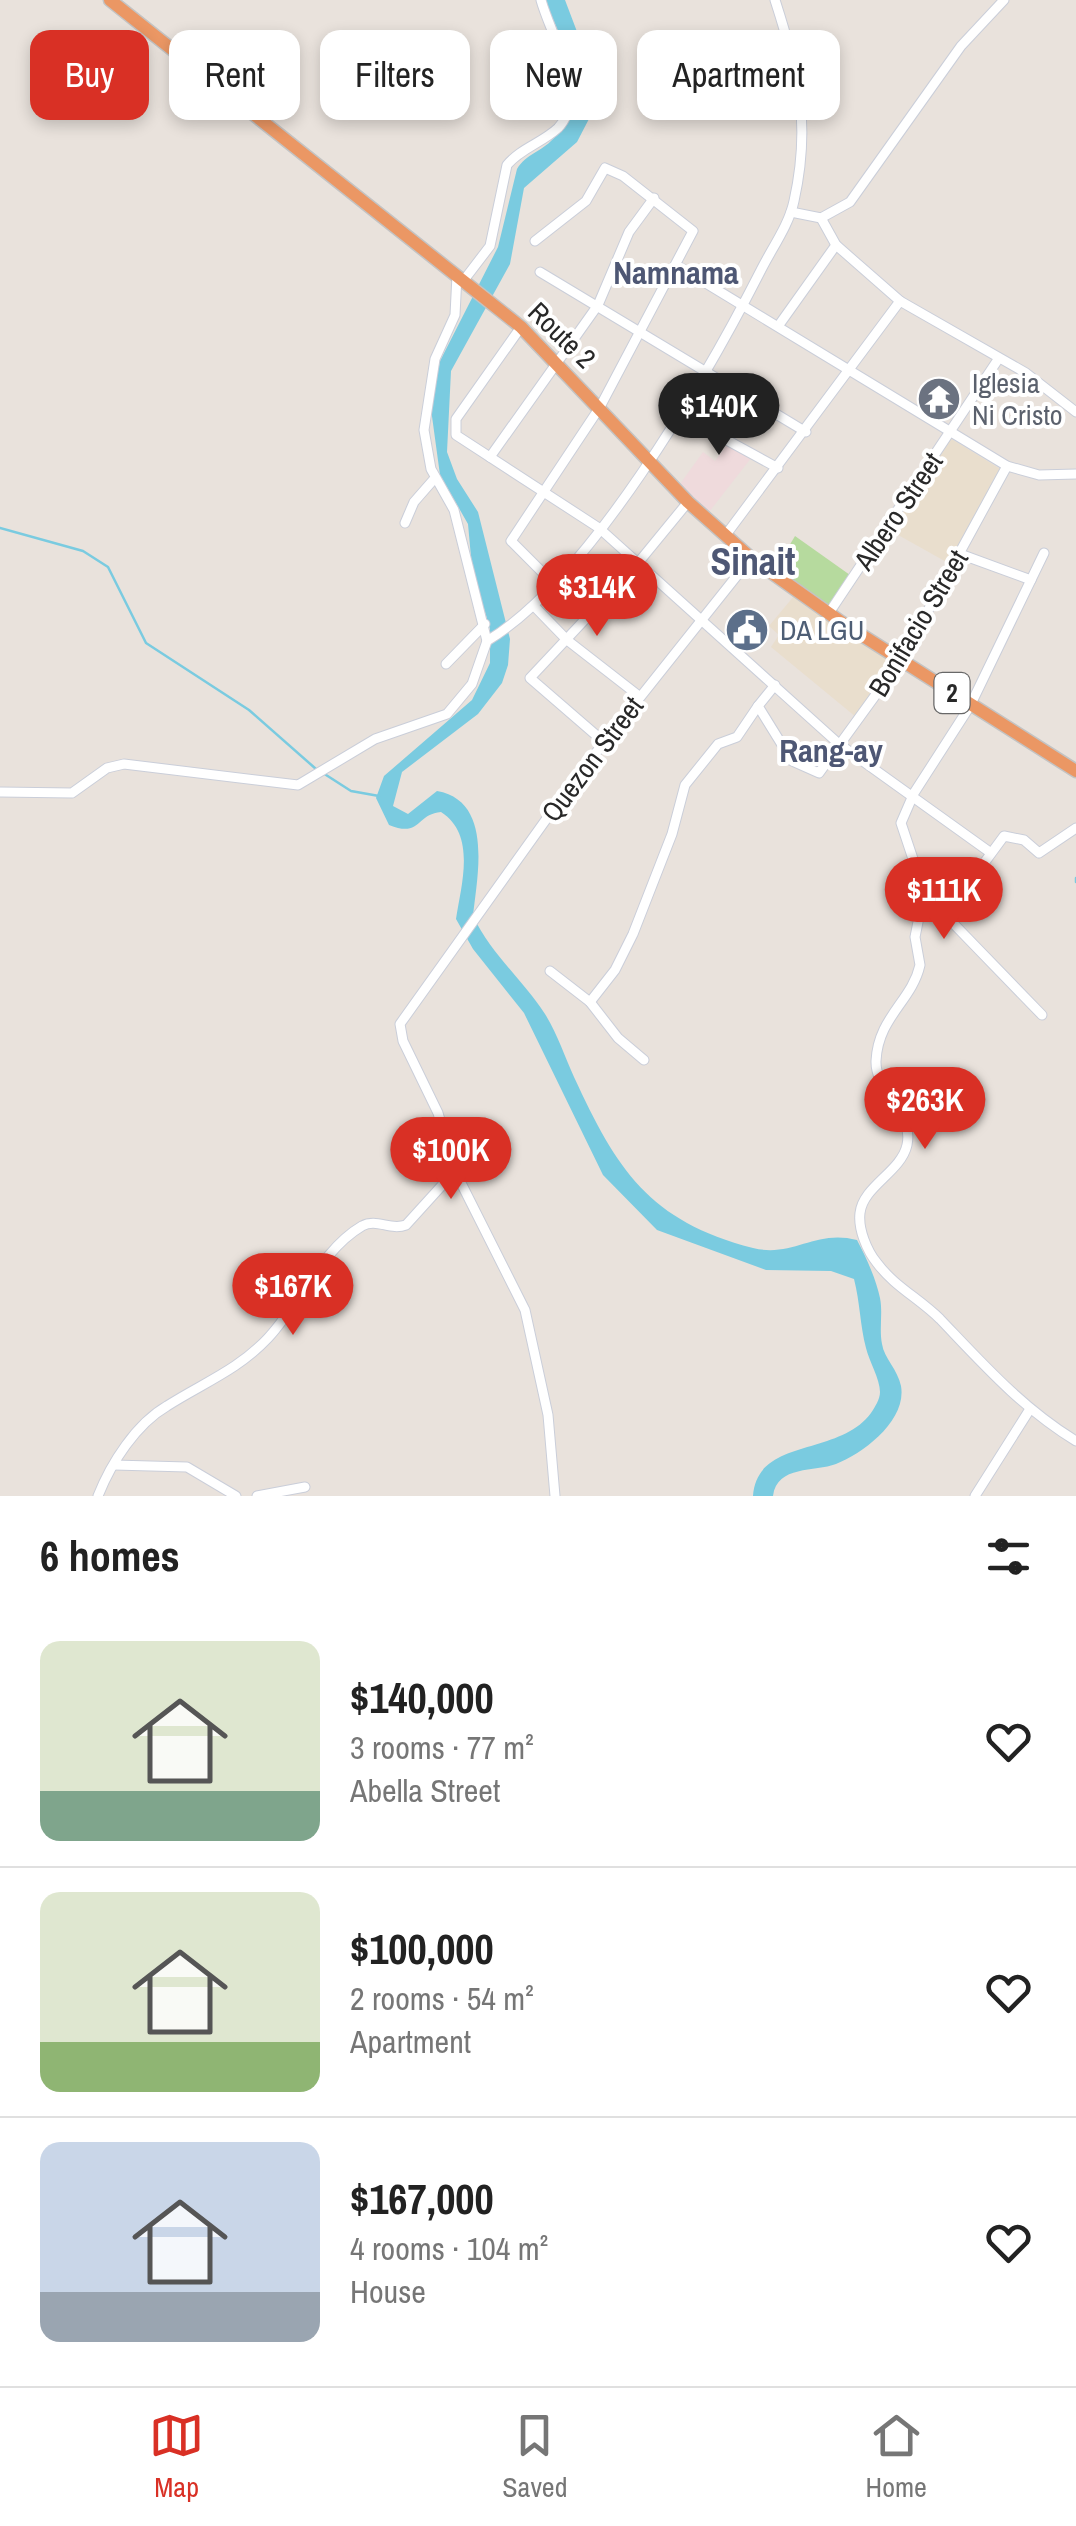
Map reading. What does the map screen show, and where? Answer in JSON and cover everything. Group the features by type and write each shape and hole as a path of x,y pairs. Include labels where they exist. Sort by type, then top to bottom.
{"highway":[{"name":"Route 2","path":"110,0 521,328 688,502 752,558 828,614 1076,771"}],"street":[{"path":"491,638 454,510 435,478 424,421 435,359 454,315 463,279 490,246 507,165 556,130 568,110 561,56 540,0"},
{"path":"0,792 72,793 107,768 124,764 298,785 375,738 447,714 472,684 491,638 514,625 534,606 600,528 648,460 743,305 792,212 804,110 800,81 776,0"},
{"path":"792,212 821,218 843,208 961,46 993,18 1004,0"},
{"path":"534,241 586,201 605,168 654,198 693,229 600,407 511,542 553,583"},
{"path":"490,456 598,305 628,232 654,198"},
{"path":"821,218 836,245 900,301 999,358 1076,412"},
{"path":"779,325 836,245"},
{"path":"676,265 1007,466 1039,474 1076,474"},
{"path":"540,272 806,432"},
{"path":"725,536 900,301"},
{"path":"521,328 454,426 459,438 600,528 839,744 914,793 991,853"},
{"name":"Albero Street","path":"828,614 999,358"},
{"path":"679,414 778,468"},
{"name":"Bonifacio Street","path":"758,706 792,761 820,772 901,660 1007,466"},
{"path":"405,524 414,502 435,478"},
{"path":"604,742 530,680 638,564 688,502"},
{"path":"1044,552 970,704 914,793 901,826 924,892 915,937 919,968 887,1018 876,1065 905,1120 907,1144 898,1163 862,1206 860,1218 864,1240 882,1269 927,1306 988,1374 1076,1442"},
{"path":"960,554 1031,580"},
{"name":"Quezon Street","path":"454,1171 434,1103 400,1030 405,1011 639,696 752,558"},
{"path":"534,606 567,640 639,696"},
{"path":"446,664 485,624"},
{"path":"590,1002 615,970 633,934 671,838 686,786 718,744 738,738 775,685"},
{"path":"1042,1015 948,916 1004,836 1024,840 1039,853 1049,850 1076,828"},
{"path":"550,971 590,1002 618,1038 644,1060"},
{"path":"98,1496 114,1465 156,1414 226,1375 270,1336 348,1237 374,1222 394,1228 406,1225 454,1171 526,1310 543,1384 555,1496"},
{"path":"974,1496 1030,1409"},
{"path":"114,1465 187,1467 236,1496"},
{"path":"257,1496 305,1487"}],"shaded area":[{"path":"950,438 1002,470 950,564 891,531"},
{"path":"728,443 752,457 709,512 680,484 703,452 715,461"},
{"path":"794,596 894,663 856,717 771,647 779,635 769,626"}],"green space":[{"path":"795,536 850,575 829,605 776,568"}],"water":[{"path":"546,0 565,0 576,30 558,30"},
{"path":"588,120 577,142 524,188 510,264 451,371 447,452 457,479 478,512 510,639 508,665 502,683 478,714 402,772 393,806 408,814 437,791 455,798 467,809 478,843 473,916 489,943 545,1014 605,1139 622,1165 662,1207 717,1237 753,1248 780,1249 829,1238 857,1240 880,1298 883,1349 901,1386 901,1399 890,1423 859,1452 836,1464 789,1474 776,1486 773,1496 753,1496 758,1477 769,1464 857,1427 871,1413 880,1395 866,1348 854,1279 831,1271 766,1270 657,1230 603,1175 524,1013 473,949 456,919 464,861 459,834 452,822 441,812 407,829 389,825 376,798 384,776 472,700 490,663 490,629 472,568 468,524 440,475 431,409 440,361 498,247 517,169 568,121"}],"waterway":[{"path":"0,528 83,551 108,567 146,643 249,710 316,769"},
{"path":"323,773 351,791 379,796"}],"place":[{"name":"Iglesia Ni Cristo","path":"939,399"},
{"name":"DA LGU","path":"747,630"}],"district":[{"name":"Namnama","path":"676,272"},
{"name":"Sinait","path":"753,561"},
{"name":"Rang-ay","path":"831,750"}]}
